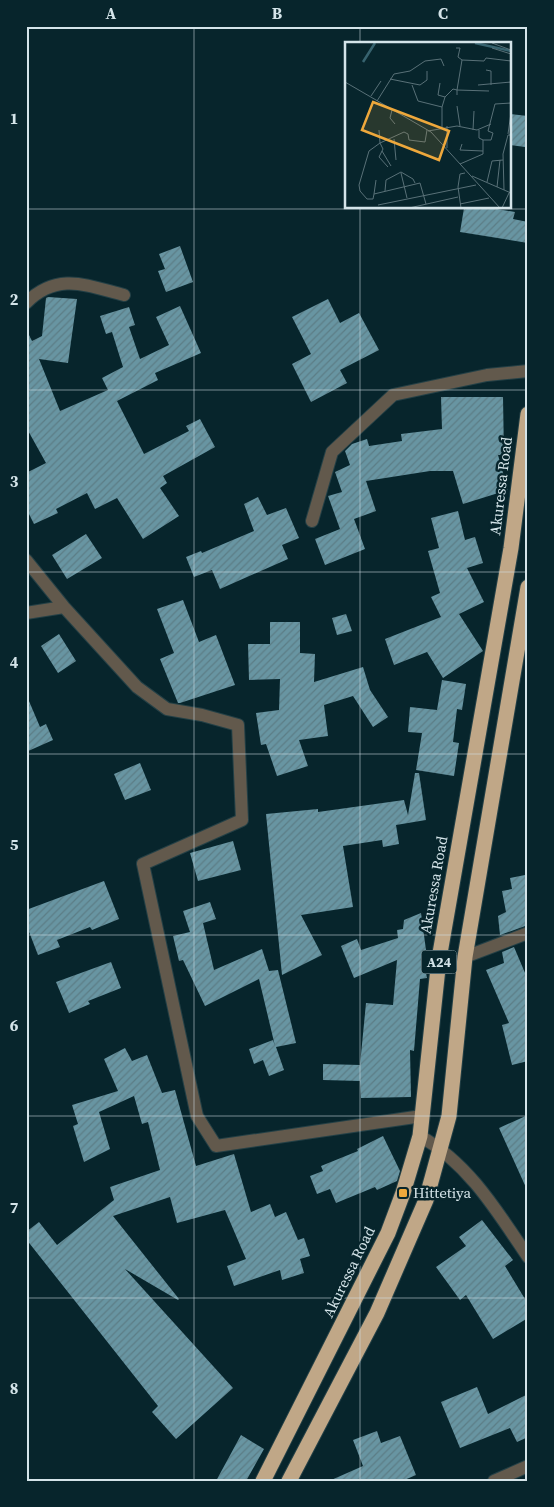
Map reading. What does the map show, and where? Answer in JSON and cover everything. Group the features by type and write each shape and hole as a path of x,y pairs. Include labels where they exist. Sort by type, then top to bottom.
{"highway":[{"name":"Akuressa Road","path":"263,1481 388,1233 420,1136 439,959 511,548 528,414"},
{"name":"A24","path":"289,1481 378,1313 408,1247 426,1200 449,1116 465,957 528,587"}],"street":[{"path":"26,303 55,284 85,283 124,295"},
{"path":"312,521 332,452 393,395 487,375 528,370"},
{"path":"26,560 64,607 137,687 167,709 202,714 238,724 242,820 143,864 197,1116 216,1146 422,1116"},
{"path":"26,613 64,607"},
{"path":"465,957 528,933"},
{"path":"420,1136 440,1148 483,1191 528,1257"},
{"path":"494,1481 528,1466"}],"building":[{"path":"512,114 528,116 525,147 512,145"},
{"path":"464,209 497,209 515,212 513,219 528,222 528,243 460,232"},
{"path":"180,246 193,282 166,292 158,271 165,269 159,254"},
{"path":"46,298 77,299 68,363 39,359 60,411 108,390 102,378 123,367 112,332 106,334 100,316 129,307 135,325 129,327 140,359 169,345 156,317 180,306 201,353 155,373 158,380 117,401 144,454 189,431 186,426 200,419 215,447 163,476 167,483 160,488 179,516 143,539 117,498 95,509 87,493 56,509 58,513 34,524 26,508 26,473 46,463 26,427 26,329 32,341 42,336"},
{"path":"328,299 340,323 359,313 379,350 340,370 347,383 311,402 292,364 311,354 292,317"},
{"path":"441,397 503,397 504,455 498,455 508,490 463,504 453,471 430,471 366,481 376,511 354,519 365,549 325,565 315,539 340,529 328,496 342,492 335,472 350,465 345,451 352,444 367,439 369,446 402,441 401,434 442,429"},
{"path":"258,497 267,515 286,508 299,538 282,545 288,559 220,589 212,570 194,577 186,557 201,551 202,553 254,531 244,504"},
{"path":"458,511 465,540 475,537 483,563 467,568 484,602 459,614 483,651 443,678 427,652 394,665 385,639 441,617 431,597 440,593 428,551 439,548 431,518"},
{"path":"86,534 102,558 67,579 52,555"},
{"path":"183,600 199,642 216,635 235,685 178,703 160,659 174,653 157,609"},
{"path":"346,614 352,631 337,635 332,618"},
{"path":"270,622 300,622 300,653 315,654 314,682 363,667 370,690 388,717 373,727 353,696 324,705 328,736 299,740 308,766 277,776 266,744 261,745 256,713 279,710 280,679 249,680 248,644 270,644"},
{"path":"59,634 76,661 58,673 41,646"},
{"path":"442,680 466,684 462,710 457,709 453,742 459,743 454,776 416,770 422,733 408,732 410,707 437,710"},
{"path":"26,694 40,727 46,724 53,740 26,752"},
{"path":"140,763 151,790 125,800 114,774"},
{"path":"415,773 419,773 426,820 396,825 399,844 383,847 382,840 343,846 353,907 301,915 322,955 282,975 266,814 318,809 318,812 404,800 408,815"},
{"path":"233,841 241,870 198,881 190,853"},
{"path":"525,875 528,886 528,925 500,935 498,916 506,912 502,891 512,889 510,878"},
{"path":"104,881 119,919 92,930 90,927 57,940 60,947 38,955 26,924 26,910"},
{"path":"210,902 216,919 203,923 214,970 262,949 269,971 278,970 296,1043 276,1047 284,1070 269,1076 263,1060 254,1064 249,1049 273,1040 275,1046 259,979 205,1006 183,960 179,961 173,936 190,932 183,911"},
{"path":"421,913 426,950 422,951 427,978 420,979 414,1051 410,1050 411,1097 361,1098 360,1081 323,1080 323,1064 360,1065 366,1003 393,1005 397,960 354,978 341,946 357,939 361,950 398,938 397,930 403,929 404,920"},
{"path":"514,947 528,980 528,1061 512,1065 502,1025 509,1023 486,970 504,963 502,952"},
{"path":"111,962 121,988 88,1001 90,1004 69,1013 56,982"},
{"path":"125,1048 132,1061 147,1055 162,1093 175,1090 196,1166 234,1154 251,1212 270,1204 275,1217 286,1212 298,1240 304,1238 310,1256 300,1259 304,1273 282,1280 280,1270 234,1286 227,1266 246,1259 225,1210 177,1223 170,1197 113,1216 179,1299 125,1269 233,1388 176,1439 152,1412 158,1406 26,1239 26,1232 39,1222 57,1245 114,1200 110,1187 160,1170 148,1122 142,1124 134,1096 99,1112 110,1149 84,1162 73,1126 78,1124 72,1105 118,1091 104,1059"},
{"path":"528,1115 528,1192 499,1128"},
{"path":"383,1136 400,1171 397,1181 377,1190 375,1187 336,1203 330,1189 317,1194 310,1176 323,1171 321,1166 358,1151 357,1149"},
{"path":"482,1220 513,1260 505,1266 528,1304 528,1318 493,1339 466,1295 460,1300 436,1267 466,1246 459,1237"},
{"path":"477,1387 488,1414 528,1394 528,1437 517,1442 510,1428 460,1448 441,1402"},
{"path":"377,1431 381,1443 400,1436 416,1475 402,1481 329,1481 363,1466 353,1440"},
{"path":"241,1435 264,1449 246,1481 216,1481"}],"place":[{"name":"Hittetiya","path":"403,1193"}]}
